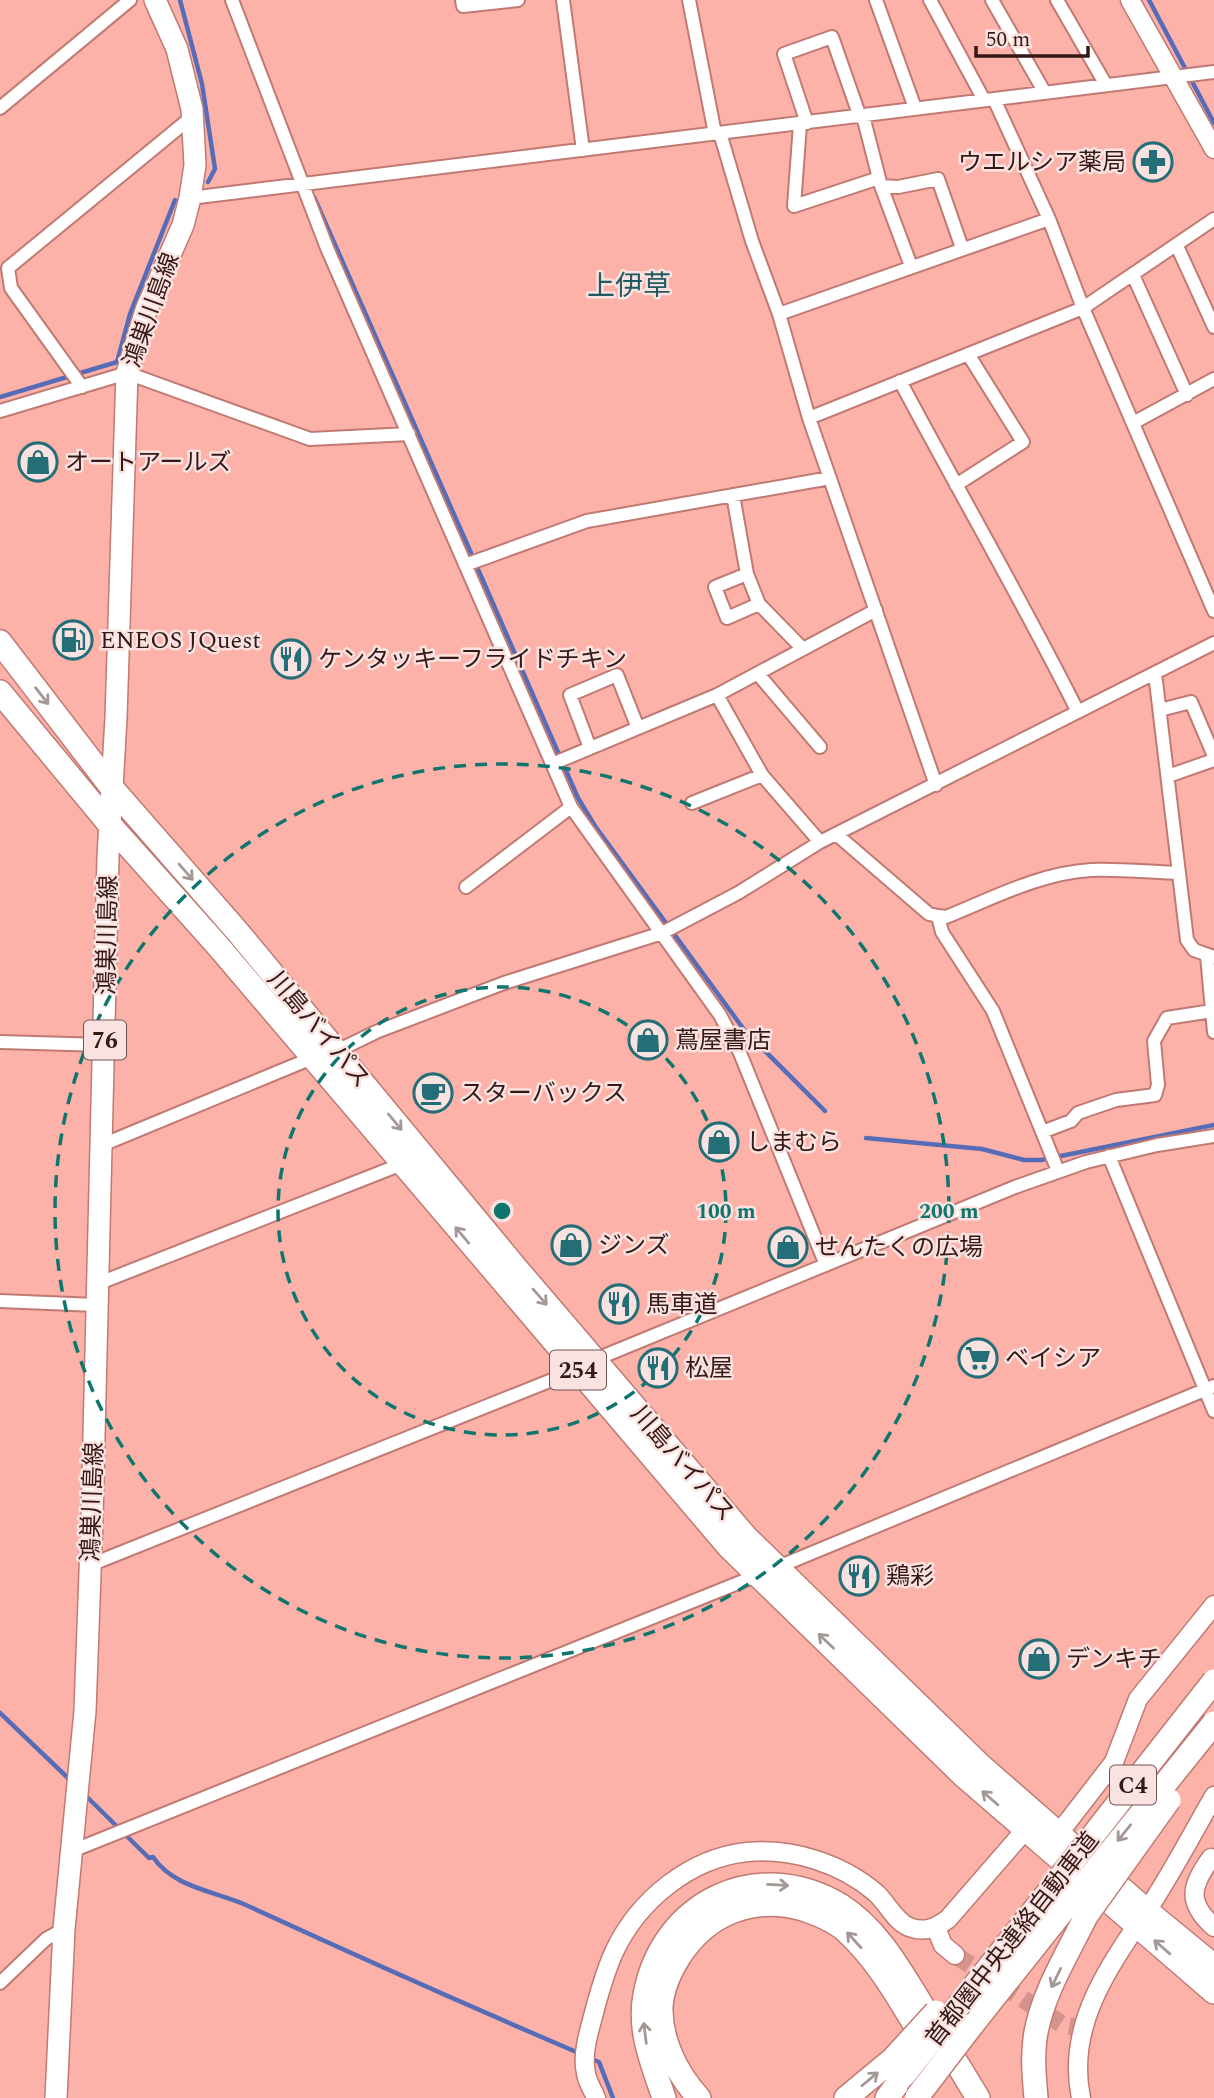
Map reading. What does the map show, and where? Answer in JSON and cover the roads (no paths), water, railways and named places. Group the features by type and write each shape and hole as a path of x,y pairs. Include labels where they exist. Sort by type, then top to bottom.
{"highway":[{"name":"川島バイパス","path":"0,642 112,788 337,1051 729,1547 768,1571 981,1766 1059,1833 1214,1992"},
{"name":"川島バイパス","path":"0,692 110,825 218,946 402,1164 586,1365"},
{"name":"川島バイパス","path":"768,1571 964,1776 1026,1829 1142,1918 1214,1966"},
{"name":"首都圏中央連絡自動車道","path":"916,2098 972,2025 1183,1720 1214,1681"},
{"name":"首都圏中央連絡自動車道","path":"1061,1897 1214,1723"},
{"path":"1035,2098 1033,2067 1036,2032 1052,1985 1061,1897 1214,1734"},
{"path":"664,2098 645,2041 645,1994 653,1966 670,1936 702,1905 724,1893 747,1886 774,1884 797,1886 828,1900 865,1924 893,1959 978,2098"},
{"name":"C4","path":"899,2067 956,1998 1061,1897"},
{"path":"699,2098 687,2085 670,2055 661,2006 667,1975 691,1938 714,1920 764,1903 791,1906 820,1914 845,1929 877,1965 960,2098"},
{"path":"846,2098 899,2067"},
{"path":"887,2098 899,2067"}],"main road":[{"name":"鴻巣川島線","path":"56,2098 64,1981 64,1929 85,1712 110,825 127,373 146,310 183,225 195,165 193,116 177,49 155,0"}],"street":[{"path":"0,108 130,0"},
{"path":"232,0 327,248 571,807 720,1015 740,1053 826,1265"},
{"path":"462,0 463,6 518,0"},
{"path":"563,0 583,150"},
{"path":"689,0 718,134 779,314 809,418 936,785"},
{"path":"876,0 915,108"},
{"path":"930,0 989,99 1049,219 1083,308 1214,611"},
{"path":"992,0 1045,93"},
{"path":"1057,0 1106,85"},
{"path":"1130,0 1182,76 1214,149"},
{"path":"911,266 880,182 861,116 832,37 784,54 804,123 794,206 880,182 898,187 939,179 962,248"},
{"path":"190,198 1214,72"},
{"path":"82,387 11,288 8,268 193,116"},
{"path":"779,314 1049,219"},
{"path":"809,418 1083,308 1214,219"},
{"path":"1177,246 1214,327"},
{"path":"1133,275 1187,395"},
{"path":"956,485 1023,442 968,354"},
{"path":"0,411 127,373 310,439 409,434"},
{"path":"1133,423 1214,379"},
{"path":"900,381 1078,712"},
{"path":"465,565 587,521 830,478"},
{"path":"733,495 747,575 759,604 803,649"},
{"path":"747,575 715,587 727,618 759,604"},
{"path":"552,764 717,695 876,610"},
{"path":"337,1051 376,1032 505,983 662,933 738,893 820,842 1214,643"},
{"path":"1155,673 1187,940 1194,950 1210,957 1214,1032"},
{"path":"758,674 820,747"},
{"path":"590,748 570,695 617,675 638,728"},
{"path":"717,695 762,775 820,842"},
{"path":"1160,710 1191,702 1214,758 1167,776"},
{"path":"692,803 762,775"},
{"path":"466,887 571,807"},
{"path":"836,834 929,914 946,917 1031,882 1053,876 1091,870 1179,873"},
{"path":"938,916 942,932 993,1011 1058,1171"},
{"path":"1042,1132 1072,1121 1078,1113 1116,1100 1155,1095 1158,1085 1154,1041 1167,1018 1212,1011"},
{"path":"0,1042 104,1045"},
{"path":"102,1144 313,1058"},
{"path":"90,1565 586,1365 1015,1186 1109,1156 1214,1136"},
{"path":"1109,1156 1210,1388 1214,1411"},
{"path":"0,1301 97,1294 402,1164"},
{"path":"72,1851 768,1571 1210,1388"},
{"path":"1059,1833 1114,1762 1138,1699 1214,1605"},
{"path":"1081,2098 1078,2028 1113,1960 1142,1918 1214,1796"},
{"path":"596,2098 586,2073 586,2047 599,1996 615,1950 634,1918 669,1882 710,1860 746,1852 786,1852 817,1860 846,1873 875,1892 906,1926 921,1930 936,1927 948,1919 1026,1829"},
{"path":"1211,1858 1194,1884 1193,1896 1201,1915 1214,1927"},
{"path":"936,1927 943,1945 955,1955"},
{"path":"0,1983 46,1939 64,1929"}],"waterway":[{"path":"180,0 202,84 215,169 208,182"},
{"path":"1149,0 1214,123"},
{"path":"314,197 471,553"},
{"path":"0,397 117,362 130,314 175,200"},
{"path":"477,567 578,798 595,826 745,1031 825,1111"},
{"path":"866,1138 982,1149 1024,1160 1041,1160 1214,1125"},
{"path":"0,1713 70,1780"},
{"path":"84,1794 149,1858 153,1857 172,1876 183,1882 246,1905 581,2054"},
{"path":"589,2058 599,2062 613,2098"}],"tunnel":[{"path":"955,1955 1063,2025 1074,2027"}],"place":[{"name":"ウエルシア薬局","path":"1153,162"},
{"name":"オートアールズ","path":"38,462"},
{"name":"ENEOS JQuest","path":"73,640"},
{"name":"ケンタッキーフライドチキン","path":"291,659"},
{"name":"蔦屋書店","path":"648,1040"},
{"name":"スターバックス","path":"433,1093"},
{"name":"しまむら","path":"719,1142"},
{"name":"ジンズ","path":"571,1245"},
{"name":"せんたくの広場","path":"788,1247"},
{"name":"馬車道","path":"619,1304"},
{"name":"ベイシア","path":"978,1358"},
{"name":"松屋","path":"658,1368"},
{"name":"鶏彩","path":"859,1576"},
{"name":"デンキチ","path":"1039,1659"}],"district":[{"name":"上伊草","path":"629,285"}]}
